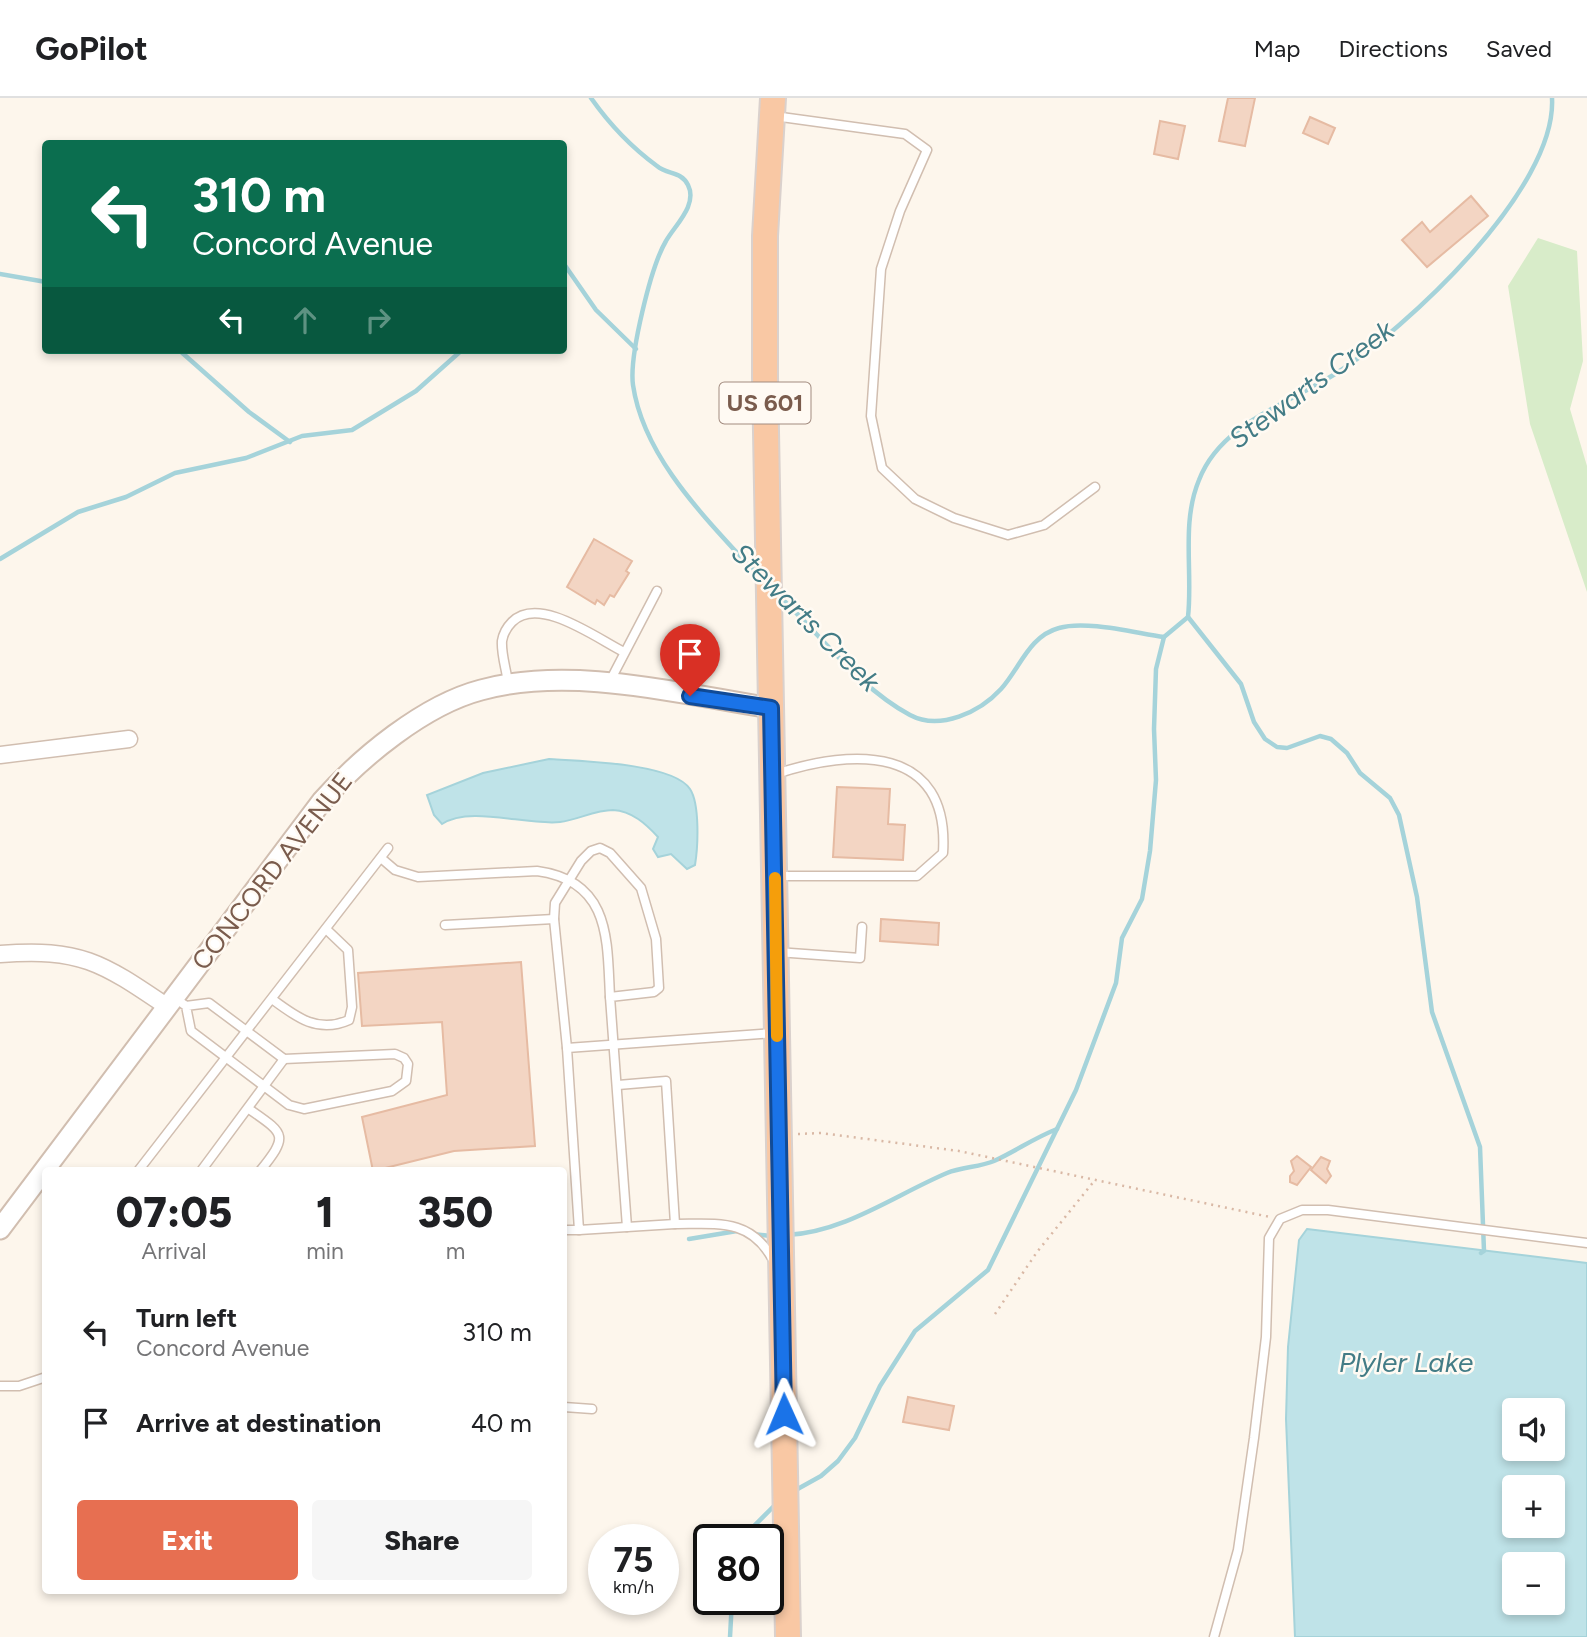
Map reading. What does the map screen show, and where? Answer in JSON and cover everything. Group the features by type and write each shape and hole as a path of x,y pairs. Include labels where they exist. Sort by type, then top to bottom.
{"highway":[{"name":"US 601","path":"772,107 765,236 765,351 788,1637"}],"street":[{"name":"CONCORD AVENUE","path":"48,1167 175,1003 345,774 368,754 437,709 480,690 532,681 608,683 771,708"},
{"path":"0,755 129,739"},
{"path":"0,954 74,955 116,972 175,1003"},
{"name":"CONCORD AVENUE","path":"0,1229 42,1175"}],"lane":[{"path":"772,107 905,134 927,150 900,211 881,270 871,416 882,468 915,499 954,517 1008,535 1044,525 1095,487"},
{"path":"608,683 657,591"},
{"path":"509,685 502,640 516,618 529,613 544,611 624,652"},
{"path":"773,775 835,759 875,759 909,770 933,793 944,823 943,853 917,876 775,876"},
{"path":"141,1167 388,848"},
{"path":"579,1230 567,1048 554,919 555,903 566,881 581,861 600,848 610,853 641,888 656,939 659,988 653,992 610,997"},
{"path":"381,858 395,870 418,877 537,871 551,873 582,891 602,917 607,933 627,1227"},
{"path":"445,925 554,919"},
{"path":"777,952 860,958 862,927"},
{"path":"272,999 299,1020 311,1024 328,1026 349,1020 352,1007 348,950 326,929"},
{"path":"175,1003 209,1003 247,1032 285,1059 395,1054 404,1058 409,1071 401,1087 392,1091 317,1108 289,1105 191,1031 175,1003"},
{"path":"567,1048 777,1032"},
{"path":"204,1167 285,1059"},
{"path":"618,1085 666,1081 675,1224"},
{"path":"249,1109 279,1130 281,1136 278,1149 263,1167"},
{"path":"1214,1637 1238,1550 1266,1337 1269,1238 1280,1219 1303,1210 1328,1210 1587,1243"},
{"path":"567,1230 675,1224 736,1226 748,1231 768,1250 781,1274"},
{"path":"0,1386 19,1386 42,1378"},
{"path":"567,1407 592,1409"}],"path":[{"path":"781,1135 821,1133 923,1146 1280,1219"},
{"path":"995,1314 1037,1252 1095,1181"}],"green space":[{"path":"1538,238 1577,251 1583,361 1570,409 1587,466 1587,592 1530,424 1508,286"}],"water":[{"path":"549,759 625,765 680,780 690,789 697,815 695,865 687,869 671,854 658,857 653,849 658,837 638,819 620,811 606,810 560,822 468,816 442,824 434,815 427,795 483,773"},
{"name":"Plyler Lake","path":"1307,1229 1587,1263 1587,1637 1295,1637 1286,1419 1288,1347 1299,1240"}],"building":[{"path":"1228,98 1255,98 1245,146 1219,141"},
{"path":"1310,117 1335,128 1328,144 1303,133"},
{"path":"1160,121 1185,126 1178,159 1154,154"},
{"path":"1471,196 1488,216 1427,267 1402,240 1422,222 1430,232"},
{"path":"594,539 632,561 626,571 629,573 614,597 610,595 604,605 597,600 595,604 567,587"},
{"path":"837,787 890,789 888,824 905,825 903,860 833,857"},
{"path":"881,919 939,923 938,945 880,941"},
{"path":"521,962 535,1146 454,1151 389,1167 372,1167 362,1117 447,1095 442,1022 362,1026 358,973"},
{"path":"1297,1156 1311,1167 1297,1185 1290,1182 1290,1176 1294,1171 1291,1161"},
{"path":"1321,1157 1330,1161 1327,1169 1331,1176 1326,1183 1311,1170"},
{"path":"908,1397 954,1406 949,1430 903,1422"}],"waterway":[{"name":"Stewarts Creek","path":"591,98 613,126 638,151 661,169 682,177 688,185 688,207 660,253 648,290 634,354 633,385 640,413 665,465 702,513 760,578"},
{"name":"Stewarts Creek","path":"779,596 874,690 910,715 934,721 959,717 982,705 1008,681 1032,645 1059,628 1096,626 1164,637 1188,617 1190,513 1199,480 1209,460 1239,429 1317,385 1365,353 1436,291 1472,253 1504,213 1530,173 1547,134 1552,98"},
{"path":"567,268 596,310 636,349"},
{"path":"0,274 42,281"},
{"path":"184,354 249,412 290,442"},
{"path":"0,559 78,512 126,497 175,473 246,458 302,436 352,430 416,391 458,354"},
{"path":"1188,617 1241,684 1254,722 1265,739 1277,747 1287,748 1320,736 1331,739 1347,753 1360,773 1390,798 1399,815 1417,897 1432,1012 1480,1147 1484,1251 1481,1253"},
{"path":"794,1491 821,1476 838,1461 855,1438 880,1386 915,1331 988,1270 1076,1090 1116,983 1122,938 1142,899 1150,851 1156,780 1156,669 1164,637"},
{"path":"787,1235 829,1227 849,1220 947,1173 994,1161 1057,1129"},
{"path":"689,1239 737,1231"},
{"path":"752,1234 771,1236"},
{"path":"756,1524 778,1502"},
{"path":"730,1637 731,1615"}],"slow traffic":[{"path":"775,878 777,1036"}],"route":[{"path":"690,696 771,708 781,1135 784,1414"}]}
